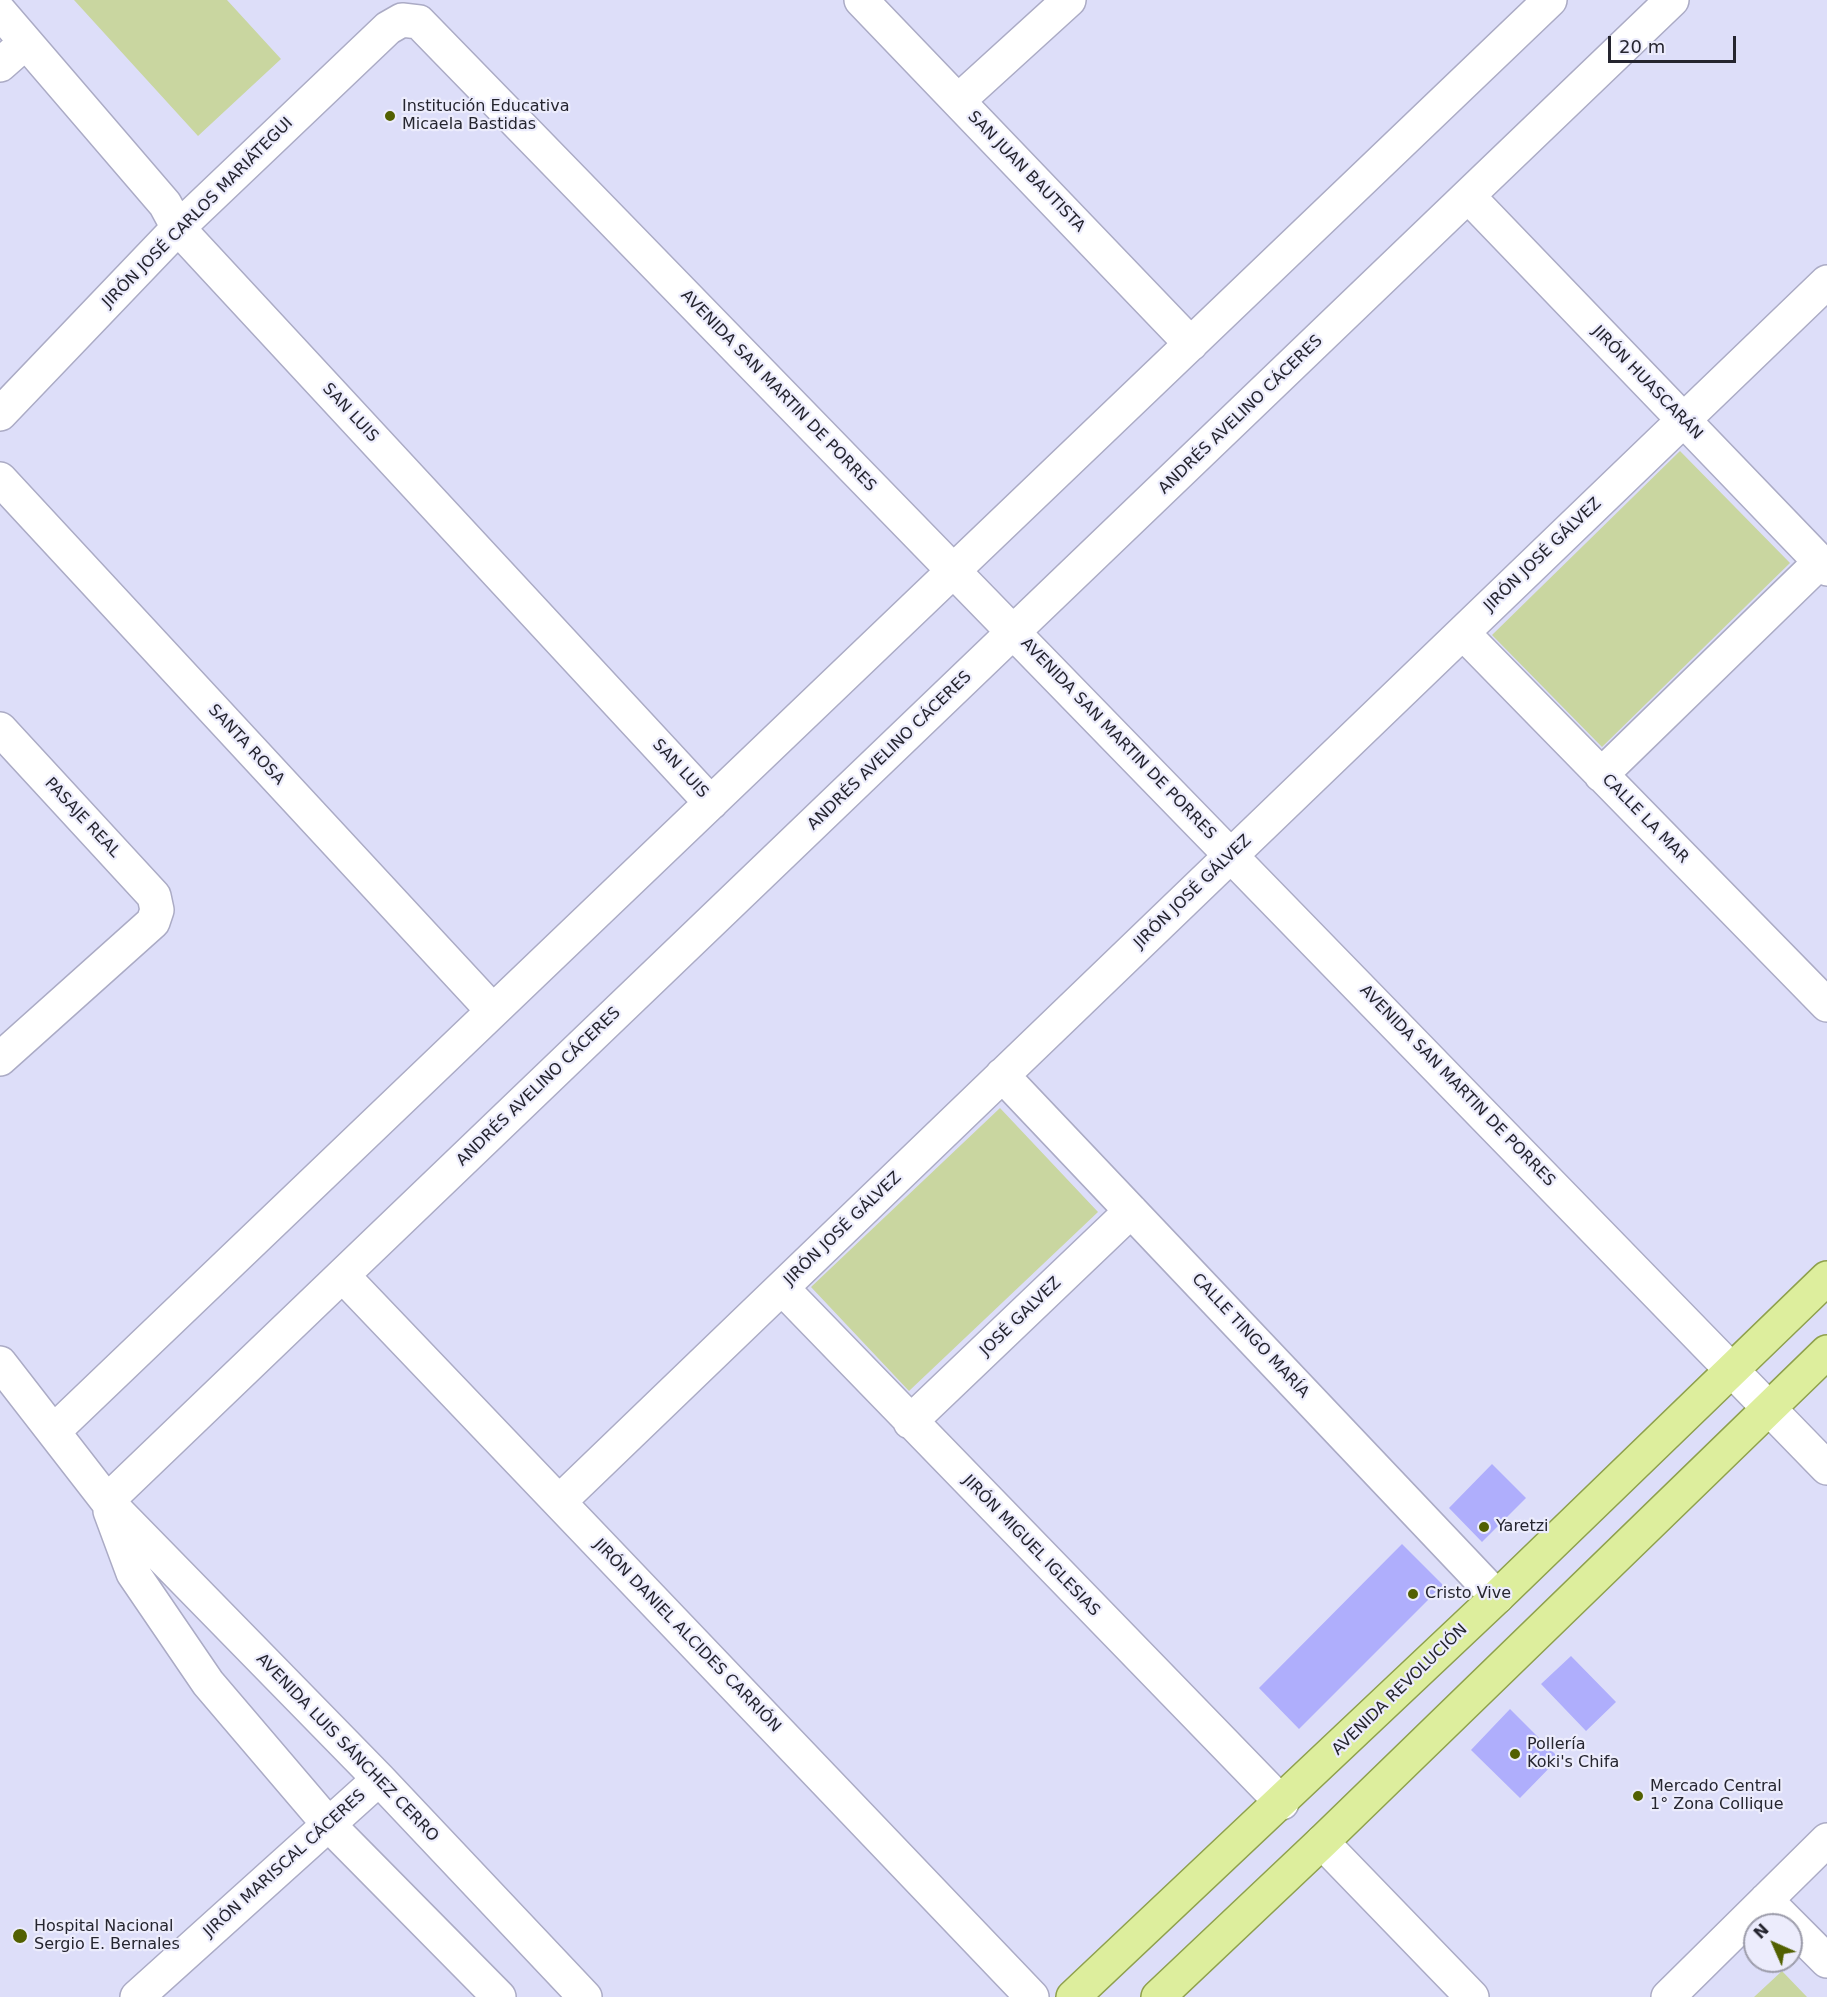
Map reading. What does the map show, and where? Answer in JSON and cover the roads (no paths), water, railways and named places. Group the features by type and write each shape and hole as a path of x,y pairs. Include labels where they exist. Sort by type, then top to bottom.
{"main road":[{"name":"AVENIDA REVOLUCIÓN","path":"1073,1997 1282,1803 1827,1278"},
{"path":"1158,1997 1322,1842 1827,1352"}],"street":[{"name":"SAN JUAN BAUTISTA","path":"861,0 1191,344"},
{"path":"958,101 1069,0"},
{"path":"55,1430 1550,0"},
{"name":"ANDRÉS AVELINO CÁCERES","path":"107,1501 1672,0"},
{"name":"SAN LUIS","path":"0,12 25,44 165,204 178,228 711,803"},
{"name":"JIRÓN JOSÉ CARLOS MARIÁTEGUI","path":"0,414 178,228 388,27 402,20"},
{"name":"AVENIDA SAN MARTIN DE PORRES","path":"402,20 419,22 1827,1468"},
{"path":"0,65 25,44"},
{"name":"JIRÓN HUASCARÁN","path":"1468,196 1824,565"},
{"name":"JIRÓN JOSÉ GÁLVEZ","path":"559,1502 1827,282"},
{"name":"SANTA ROSA","path":"0,479 493,1011"},
{"path":"1601,775 1824,565"},
{"name":"CALLE LA MAR","path":"1462,633 1827,1005"},
{"name":"PASAJE REAL","path":"0,729 154,896 157,910 153,922 0,1059"},
{"name":"CALLE TINGO MARÍA","path":"1002,1075 1497,1597"},
{"name":"JOSÉ GALVEZ","path":"910,1422 1131,1211"},
{"name":"JIRÓN DANIEL ALCIDES CARRIÓN","path":"343,1276 1032,1997"},
{"name":"JIRÓN MIGUEL IGLESIAS","path":"782,1288 1282,1803"},
{"name":"AVENIDA LUIS SÁNCHEZ CERRO","path":"0,1363 55,1430 107,1501 379,1779 585,1997"},
{"name":"AVENIDA LUIS SÁNCHEZ CERRO","path":"107,1501 133,1573 208,1683 330,1826 499,1997"},
{"name":"JIRÓN MARISCAL CÁCERES","path":"137,1997 330,1826 379,1779"},
{"path":"1668,1997 1827,1840"},
{"path":"1322,1842 1472,1997"},
{"path":"1766,1900 1827,1961"}],"place":[{"name":"Institución Educativa Micaela Bastidas","path":"390,116"},
{"name":"Yaretzi","path":"1484,1527"},
{"name":"Cristo Vive","path":"1413,1594"},
{"name":"Pollería Koki's Chifa","path":"1515,1754"},
{"name":"Mercado Central 1° Zona Collique","path":"1638,1796"},
{"name":"Hospital Nacional Sergio E. Bernales","path":"20,1936"}]}
